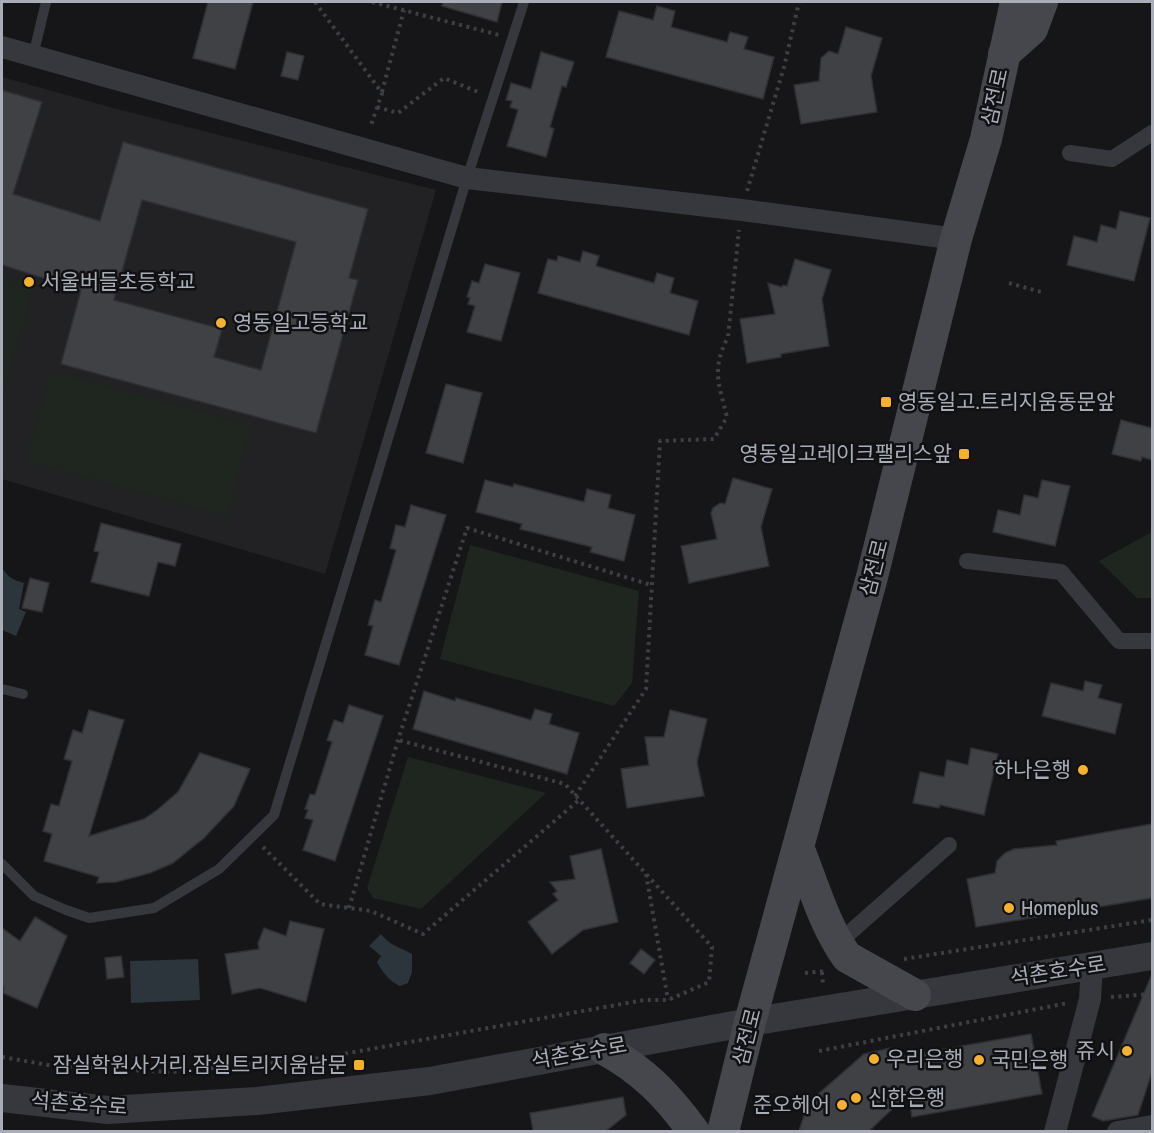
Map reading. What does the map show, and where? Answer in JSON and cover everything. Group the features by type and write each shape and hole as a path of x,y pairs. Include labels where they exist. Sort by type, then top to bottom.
{"main road":[{"name":"삼전로","path":"723,1131 750,1022 872,577 956,239 986,139 1016,2"},
{"path":"1004,54 1032,29 1042,2"},
{"path":"798,848 826,917 847,957 915,995"},
{"path":"604,1049 628,1062 665,1095 694,1131"}],"street":[{"path":"2,47 467,178 742,210 956,239"},
{"path":"1070,153 1112,159 1152,133"},
{"path":"967,561 1061,572 1119,641 1152,640"},
{"path":"847,935 949,845"},
{"name":"석촌호수로","path":"2,1098 108,1110 257,1101 430,1081 750,1022 1152,956"},
{"path":"1055,1131 1090,999 1092,965"},
{"path":"1118,1131 1152,1126"}],"lane":[{"path":"33,56 46,2"},
{"path":"2,864 34,896 90,918 154,908 219,869 274,815 467,178 524,2"},
{"path":"2,689 23,694"}],"path":[{"path":"315,2 382,93"},
{"path":"372,2 512,38"},
{"path":"575,796 646,689 660,441 714,439 727,417 716,372 721,350 728,337 742,210 784,67 799,2"},
{"path":"370,128 382,93 404,10"},
{"path":"377,107 398,113 444,78 493,98"},
{"path":"1009,283 1045,293"},
{"path":"349,908 398,740 467,528 651,585"},
{"path":"2,1057 54,1066 170,1072 321,1058 644,1000 668,1000 709,982 712,947 565,784 398,740"},
{"path":"252,836 320,904 371,911 423,934 579,800"},
{"path":"646,874 668,1000"},
{"path":"894,960 1152,920"},
{"path":"805,973 828,970"},
{"path":"822,972 823,991"},
{"path":"819,1052 1090,999 1152,994"}],"shaded area":[{"name":"영동일고등학교","path":"2,77 113,108 436,190 325,574 2,479"},
{"path":"2,278 34,287 2,399"},
{"path":"51,371 252,426 227,516 26,461"},
{"path":"1152,532 1152,598 1137,598 1099,561"},
{"path":"470,545 639,591 632,683 614,706 440,659"},
{"path":"2,567 11,578 24,583 19,609 26,612 16,636 2,630"},
{"path":"408,757 546,793 421,909 373,898 367,888"},
{"path":"381,934 392,944 412,954 412,972 408,983 400,986 393,982 377,962 381,956 369,946"},
{"path":"198,959 200,1000 131,1003 130,961"}],"building":[{"path":"208,2 253,2 235,69 193,58"},
{"path":"443,2 502,2 497,22 442,6"},
{"path":"657,6 675,11 671,27 727,42 730,32 748,37 744,49 774,57 763,99 606,57 619,11 653,20"},
{"path":"846,27 882,38 871,76 877,112 801,124 794,85 819,81 821,58 829,51 838,54"},
{"path":"287,52 304,56 298,80 281,76"},
{"path":"541,52 574,62 566,87 562,86 550,127 554,129 546,157 507,146 518,110 510,107 512,101 506,100 511,83 531,89"},
{"path":"2,90 42,102 13,194 100,221 123,142 368,209 349,278 358,280 316,433 61,364 81,290 2,265","holes":["142,200 296,242 261,370 214,357 222,329 114,300"]},
{"path":"1120,211 1150,218 1134,281 1067,265 1074,236 1097,242 1101,225 1116,229"},
{"path":"583,251 599,256 596,266 654,283 657,273 674,278 670,293 698,301 689,335 538,293 548,259 557,261 558,256 580,262"},
{"path":"795,259 831,270 822,299 829,346 781,354 781,357 747,363 740,319 775,314 768,283 787,286"},
{"path":"485,264 520,273 501,341 467,332 475,306 468,304 470,298 467,297 472,281 479,283"},
{"path":"446,384 482,393 463,463 426,453"},
{"path":"1121,420 1152,428 1152,460 1142,457 1141,461 1112,454"},
{"path":"733,478 772,489 761,527 769,566 689,583 681,546 717,539 711,513 713,508 720,503 725,504"},
{"path":"485,480 513,487 514,484 584,502 587,489 611,495 608,508 635,515 624,561 590,552 592,547 520,529 522,524 476,512"},
{"path":"1042,480 1070,486 1055,546 993,532 998,510 1020,515 1024,495 1038,498"},
{"path":"411,505 446,515 399,665 365,655 373,626 368,625 375,600 381,602 396,550 390,548 396,525 405,527"},
{"path":"101,523 181,544 175,566 158,562 149,596 91,582 99,552 94,551"},
{"path":"30,578 49,583 42,612 22,608"},
{"path":"1085,681 1102,685 1098,698 1122,704 1115,734 1042,716 1051,683 1083,691"},
{"path":"424,691 531,720 535,709 552,714 549,724 579,733 567,774 413,729"},
{"path":"349,705 383,716 335,861 303,850 313,820 305,818 308,810 305,809 310,794 315,795 332,742 327,740 334,720 343,723"},
{"path":"89,710 124,720 89,836 144,819 157,810 178,792 200,753 250,769 234,806 204,838 173,863 150,873 116,882 97,883 99,877 44,861 52,834 43,831 51,804 59,806 72,761 64,759 73,730 82,733"},
{"path":"670,710 707,719 697,762 704,796 627,808 621,769 649,765 645,737 664,737"},
{"path":"971,748 998,754 984,815 940,805 939,808 913,803 920,772 944,777 947,760 968,765"},
{"path":"1152,824 1152,898 976,927 967,879 995,873 997,861 1005,853 1014,849 1057,845 1056,841"},
{"path":"601,849 618,922 583,930 552,954 528,922 558,900 553,894 557,891 550,882 575,879 570,856"},
{"path":"35,917 67,936 37,1008 3,993 4,987 2,987 2,928 20,941"},
{"path":"290,921 324,929 306,1002 260,988 232,994 225,954 259,949 258,943 264,928 286,936"},
{"path":"641,949 655,960 644,974 630,963"},
{"path":"121,956 124,977 107,979 105,958"},
{"path":"1152,974 1152,1072 1138,1115 1103,1121 1092,1116"},
{"path":"1031,1034 1042,1094 912,1117 908,1094 869,1131 799,1131 808,1103 864,1054 891,1048 892,1058"},
{"path":"623,1097 626,1115 606,1131 533,1131 530,1113"}],"place":[{"name":"서울버들초등학교","path":"29,282"},
{"name":"영동일고등학교","path":"221,323"},
{"name":"영동일고.트리지움동문앞","path":"886,402"},
{"name":"영동일고레이크팰리스앞","path":"964,454"},
{"name":"하나은행","path":"1083,770"},
{"name":"Homeplus","path":"1009,908"},
{"name":"쥬시","path":"1127,1051"},
{"name":"우리은행","path":"874,1059"},
{"name":"국민은행","path":"979,1060"},
{"name":"잠실학원사거리.잠실트리지움남문","path":"359,1065"},
{"name":"신한은행","path":"856,1098"},
{"name":"준오헤어","path":"842,1105"}]}
